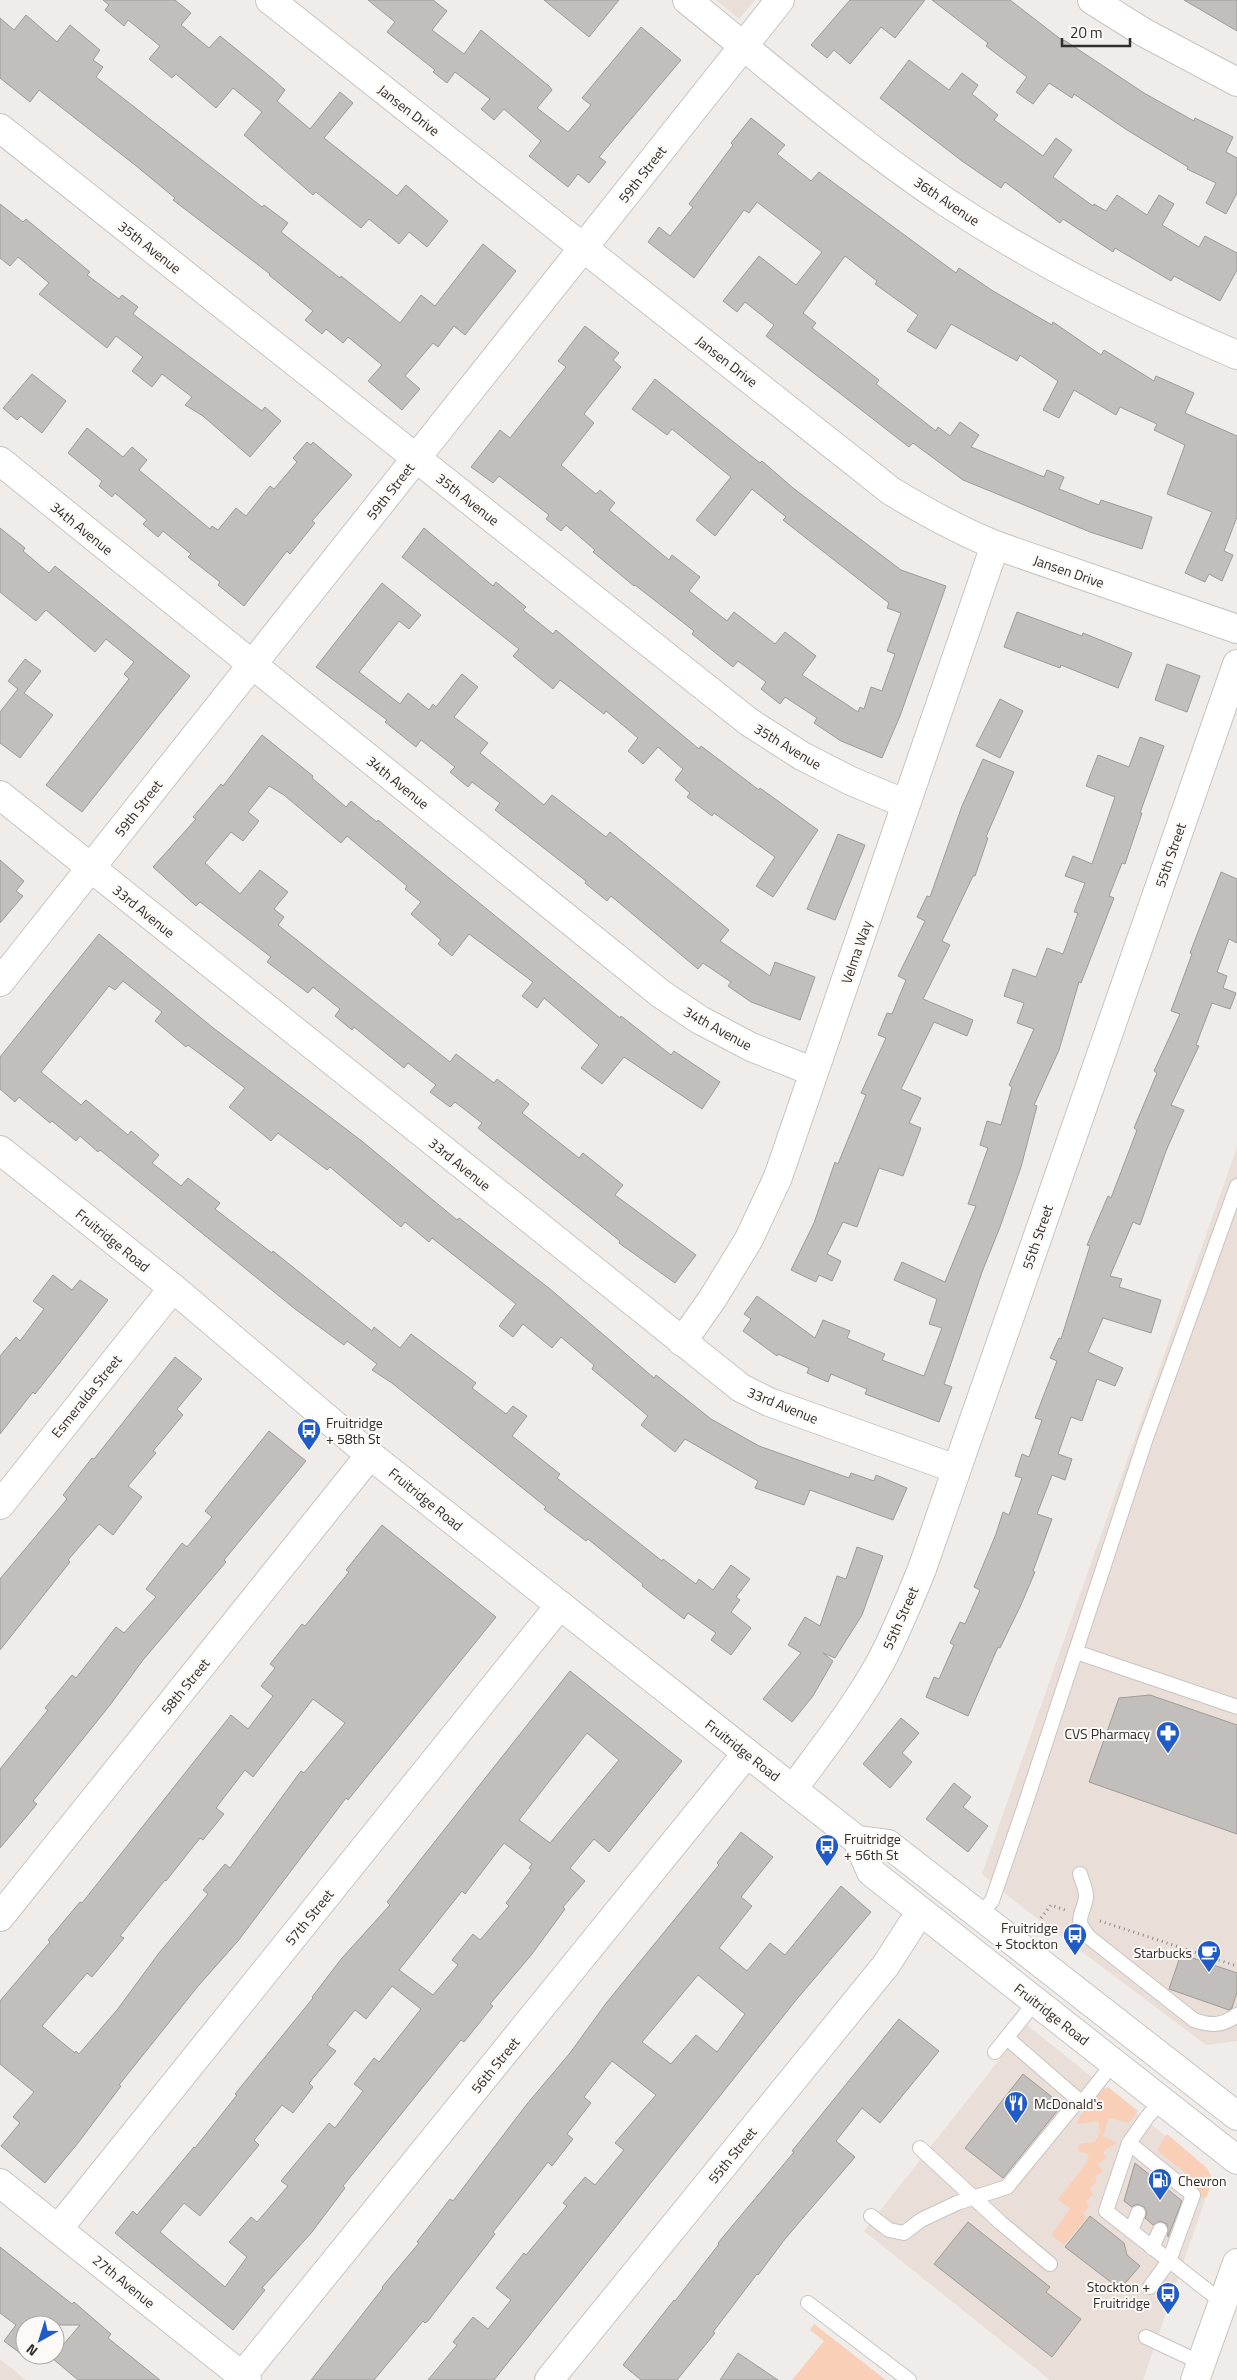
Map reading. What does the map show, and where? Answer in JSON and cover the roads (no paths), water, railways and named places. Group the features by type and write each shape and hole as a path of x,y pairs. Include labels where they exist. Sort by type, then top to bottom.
{"street":[{"name":"Jansen Drive","path":"270,0 891,490 926,512 967,534 1237,629"},
{"name":"36th Avenue","path":"687,0 857,137 946,201 1015,245 1086,285 1138,311 1237,355"},
{"name":"59th Street","path":"0,982 780,0"},
{"path":"1092,0 1144,32 1237,82"},
{"name":"35th Avenue","path":"0,128 749,722 802,756 851,781 906,804"},
{"name":"34th Avenue","path":"0,461 661,994 700,1020 751,1047 814,1072"},
{"name":"Velma Way","path":"682,1342 713,1298 749,1239 778,1177 995,545"},
{"name":"55th Street","path":"793,1789 845,1718 879,1664 895,1634 922,1569 1237,664"},
{"name":"33rd Avenue","path":"0,795 741,1388 769,1402 956,1469"},
{"name":"Fruitridge Road","path":"0,1150 173,1288 370,1454 857,1840 871,1872 1237,2160"},
{"name":"Esmeralda Street","path":"0,1505 173,1288"},
{"name":"58th Street","path":"0,1917 370,1454"},
{"name":"57th Street","path":"58,2229 560,1605"},
{"name":"56th Street","path":"245,2378 747,1753"},
{"path":"857,1840 888,1844 1237,2116"},
{"name":"55th Street","path":"549,2380 886,1965 911,1926"},
{"name":"27th Avenue","path":"0,2183 245,2378"},
{"path":"1198,2372 1237,2263"}],"lane":[{"path":"979,1914 992,1901 1146,1438 1231,1223 1237,1186"},
{"path":"1076,1652 1237,1707"},
{"path":"1080,1874 1086,1896 1079,1914 1081,1928 1090,1938 1194,2020 1208,2025 1226,2023 1237,2015"},
{"path":"995,2052 1036,2001"},
{"path":"1007,2038 1082,2103 1114,2062"},
{"path":"871,2216 889,2230 904,2233 921,2220 957,2203 1007,2187 1079,2099"},
{"path":"1162,2100 1129,2143 1106,2211 1222,2302"},
{"path":"1129,2143 1154,2171 1176,2189 1193,2195 1169,2261 1150,2287"},
{"path":"920,2148 1050,2264"},
{"path":"1131,2231 1138,2213"},
{"path":"1152,2248 1160,2230"},
{"path":"808,2303 909,2380"},
{"path":"1146,2337 1198,2372"}],"place":[{"name":"Fruitridge + 58th St","path":"309,1451"},
{"name":"CVS Pharmacy","path":"1168,1754"},
{"name":"Fruitridge + 56th St","path":"827,1867"},
{"name":"Fruitridge + Stockton","path":"1075,1956"},
{"name":"Starbucks","path":"1209,1973"},
{"name":"McDonald's","path":"1016,2124"},
{"name":"Chevron","path":"1160,2201"},
{"name":"Stockton + Fruitridge","path":"1168,2315"}]}
